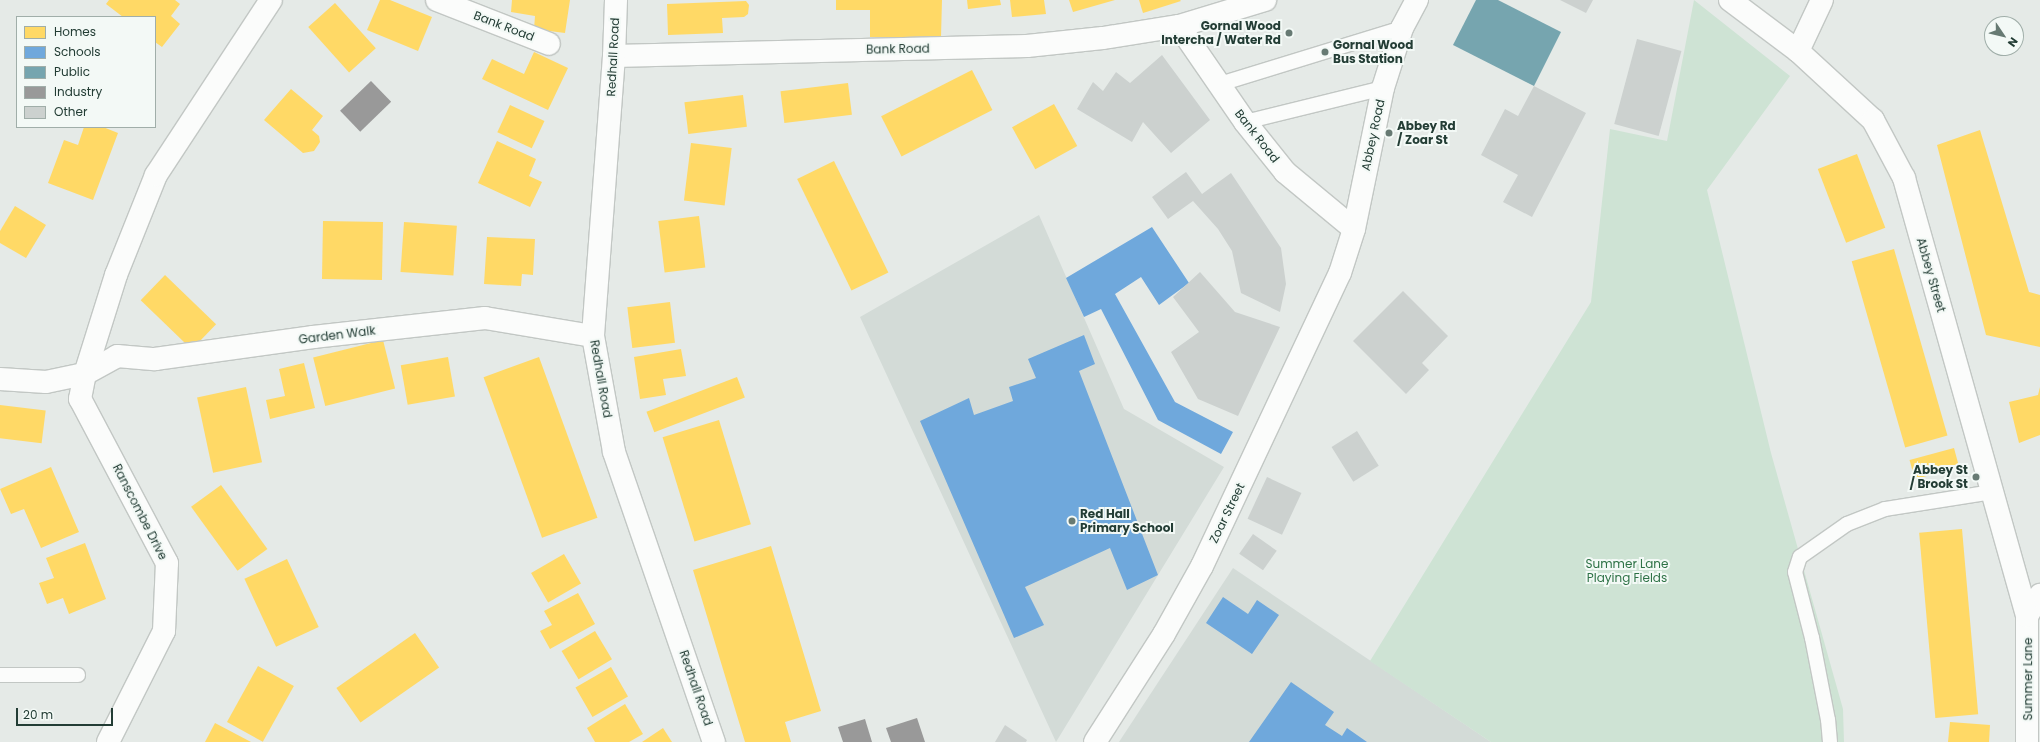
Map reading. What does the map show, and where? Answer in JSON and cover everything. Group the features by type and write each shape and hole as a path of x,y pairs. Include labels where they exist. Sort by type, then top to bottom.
{"street":[{"path":"85,374 116,275 156,175 271,0"},
{"name":"Bank Road","path":"437,0 549,44"},
{"name":"Redhall Road","path":"616,0 614,56 593,336 614,452 714,742"},
{"name":"Bank Road","path":"614,56 1027,46 1103,38 1179,26 1265,0"},
{"name":"Abbey Road","path":"1340,273 1354,229 1383,88 1402,28 1417,0"},
{"name":"Abbey Street","path":"1730,0 1798,51 1874,120 1904,178 2027,616"},
{"path":"1798,51 1822,0"},
{"name":"Bank Road","path":"1179,26 1245,122 1285,172 1354,229"},
{"name":"Zoar Street","path":"1095,742 1164,634 1202,566 1340,273"},
{"name":"Garden Walk","path":"0,379 46,382 85,374 117,356 155,360 312,337 486,318 593,336"},
{"name":"Ranscombe Drive","path":"85,374 80,399 167,563 164,631 108,742"},
{"path":"2027,616 2040,595"},
{"name":"Summer Lane","path":"2027,616 2027,742"}],"lane":[{"path":"1220,84 1402,28"},
{"path":"1245,122 1383,88"},
{"path":"1830,742 1828,720 1813,645 1795,572 1800,556 1847,524 1885,509 1992,492"},
{"path":"0,674 78,675"}],"shaded area":[{"name":"Red Hall Primary School","path":"1039,215 1124,409 1224,467 1056,742 860,317"},
{"path":"1233,568 1491,742 1119,742"}],"green space":[{"name":"Summer Lane Playing Fields","path":"1694,0 1790,76 1707,190 1771,453 1843,709 1844,742 1491,742 1370,661 1591,302 1610,129 1667,141"}],"building: Homes":[{"path":"109,0 175,0 180,4 171,16 180,24 162,47 156,43 156,16 122,16 106,4"},
{"path":"380,0 390,0 432,17 418,51 367,30"},
{"path":"512,0 570,0 565,33 534,29 535,16 511,12"},
{"path":"836,0 942,0 941,37 870,37 870,10 836,10"},
{"path":"967,0 1000,0 1001,5 968,9"},
{"path":"1010,0 1044,0 1046,14 1012,17"},
{"path":"1069,0 1115,0 1073,12"},
{"path":"1139,0 1180,0 1181,1 1143,13"},
{"path":"746,1 749,5 748,14 744,17 722,18 723,33 668,35 667,4"},
{"path":"335,3 376,48 349,72 308,27"},
{"path":"534,52 568,68 548,110 482,79 492,59 524,74"},
{"path":"972,70 992,110 902,156 881,116"},
{"path":"848,83 852,115 784,123 781,91"},
{"path":"291,89 323,116 312,130 319,136 320,142 314,151 303,153 264,120"},
{"path":"743,95 747,127 688,134 684,102"},
{"path":"1054,104 1077,146 1035,169 1012,127"},
{"path":"510,105 544,121 532,148 497,132"},
{"path":"84,128 106,128 118,133 93,200 48,183 64,140 78,145"},
{"path":"1980,130 2029,292 2040,295 2040,347 1986,335 1937,145"},
{"path":"497,141 536,159 529,176 542,182 530,207 478,183"},
{"path":"691,143 732,148 725,206 684,201"},
{"path":"1857,154 1885,228 1846,243 1818,169"},
{"path":"834,161 888,272 852,290 797,179"},
{"path":"15,206 46,225 26,258 0,243 0,231"},
{"path":"699,216 705,268 665,273 658,221"},
{"path":"323,221 383,222 382,280 322,279"},
{"path":"404,222 457,226 453,276 401,272"},
{"path":"487,237 535,239 533,275 522,274 521,286 484,284"},
{"path":"1894,249 1947,435 1905,448 1852,261"},
{"path":"165,275 216,324 192,349 141,300"},
{"path":"670,302 675,343 632,348 627,307"},
{"path":"383,340 395,389 325,406 313,357"},
{"path":"681,349 686,376 663,379 666,395 640,399 634,357"},
{"path":"448,357 455,396 408,405 401,365"},
{"path":"539,357 597,518 542,538 484,377"},
{"path":"304,363 315,408 270,419 266,400 285,396 279,369"},
{"path":"737,377 745,398 654,432 646,412"},
{"path":"246,387 262,462 213,473 197,397"},
{"path":"2040,387 2040,435 2019,443 2009,402 2038,395"},
{"path":"0,405 46,411 42,443 0,438"},
{"path":"719,420 751,524 694,541 663,437"},
{"path":"1954,448 1959,467 1915,479 1910,460"},
{"path":"51,467 79,532 41,548 24,509 11,514 0,489"},
{"path":"221,485 267,549 238,571 191,507"},
{"path":"1962,529 1978,714 1935,718 1919,533"},
{"path":"85,543 106,599 69,614 63,598 47,604 39,583 54,578 46,558"},
{"path":"771,546 821,711 785,722 791,742 745,742 693,570"},
{"path":"564,554 581,583 548,602 531,573"},
{"path":"287,559 319,627 276,647 244,579"},
{"path":"578,593 595,624 550,649 540,631 552,625 544,611"},
{"path":"595,631 612,659 579,679 562,651"},
{"path":"415,633 439,667 360,722 336,688"},
{"path":"258,666 294,686 263,742 227,722"},
{"path":"611,667 628,696 592,717 575,688"},
{"path":"625,704 643,734 629,742 595,742 587,728"},
{"path":"1950,722 1990,725 1989,742 1948,742"},
{"path":"215,723 251,742 205,742"},
{"path":"663,728 672,742 642,742"}],"building: Schools":[{"path":"1152,227 1189,283 1159,305 1141,277 1115,294 1175,402 1233,432 1221,454 1158,420 1101,309 1084,317 1066,278"},
{"path":"1084,335 1095,364 1079,371 1158,575 1127,590 1110,548 1025,587 1044,625 1014,638 920,421 969,398 974,415 1013,401 1009,387 1036,378 1028,359"},
{"path":"1223,597 1248,614 1257,600 1279,615 1252,654 1206,623"},
{"path":"1291,682 1334,712 1325,725 1342,736 1347,728 1367,742 1249,742"}],"building: Public":[{"path":"1476,0 1498,0 1561,32 1534,86 1453,45"}],"building: Industry":[{"path":"371,81 391,102 360,132 340,111"},
{"path":"917,718 925,742 891,742 886,728"},
{"path":"865,719 872,742 843,742 838,727"}],"building: Other":[{"path":"1560,0 1593,0 1586,13"},
{"path":"1637,39 1681,51 1659,136 1614,124"},
{"path":"1162,55 1210,120 1171,153 1143,122 1132,142 1077,109 1093,82 1103,91 1116,72 1130,83"},
{"path":"1534,86 1586,113 1532,217 1503,202 1518,175 1481,155 1505,109 1518,116"},
{"path":"1186,172 1202,194 1231,173 1281,248 1286,284 1280,312 1241,293 1232,251 1218,229 1193,201 1168,219 1152,197"},
{"path":"1200,272 1235,312 1280,327 1238,416 1198,399 1171,352 1199,332 1173,297"},
{"path":"1403,291 1448,336 1422,363 1429,370 1406,394 1353,341"},
{"path":"1357,431 1379,466 1353,482 1332,447"},
{"path":"1267,477 1301,493 1282,535 1248,519"},
{"path":"1253,534 1277,551 1263,570 1239,554"},
{"path":"1005,725 1027,740 1026,742 995,742"}],"place":[{"name":"Gornal Wood Intercha / Water Rd","path":"1289,33"},
{"name":"Gornal Wood Bus Station","path":"1325,52"},
{"name":"Abbey Rd / Zoar St","path":"1389,133"},
{"name":"Abbey St / Brook St","path":"1976,477"},
{"name":"Red Hall Primary School","path":"1072,521"}]}
